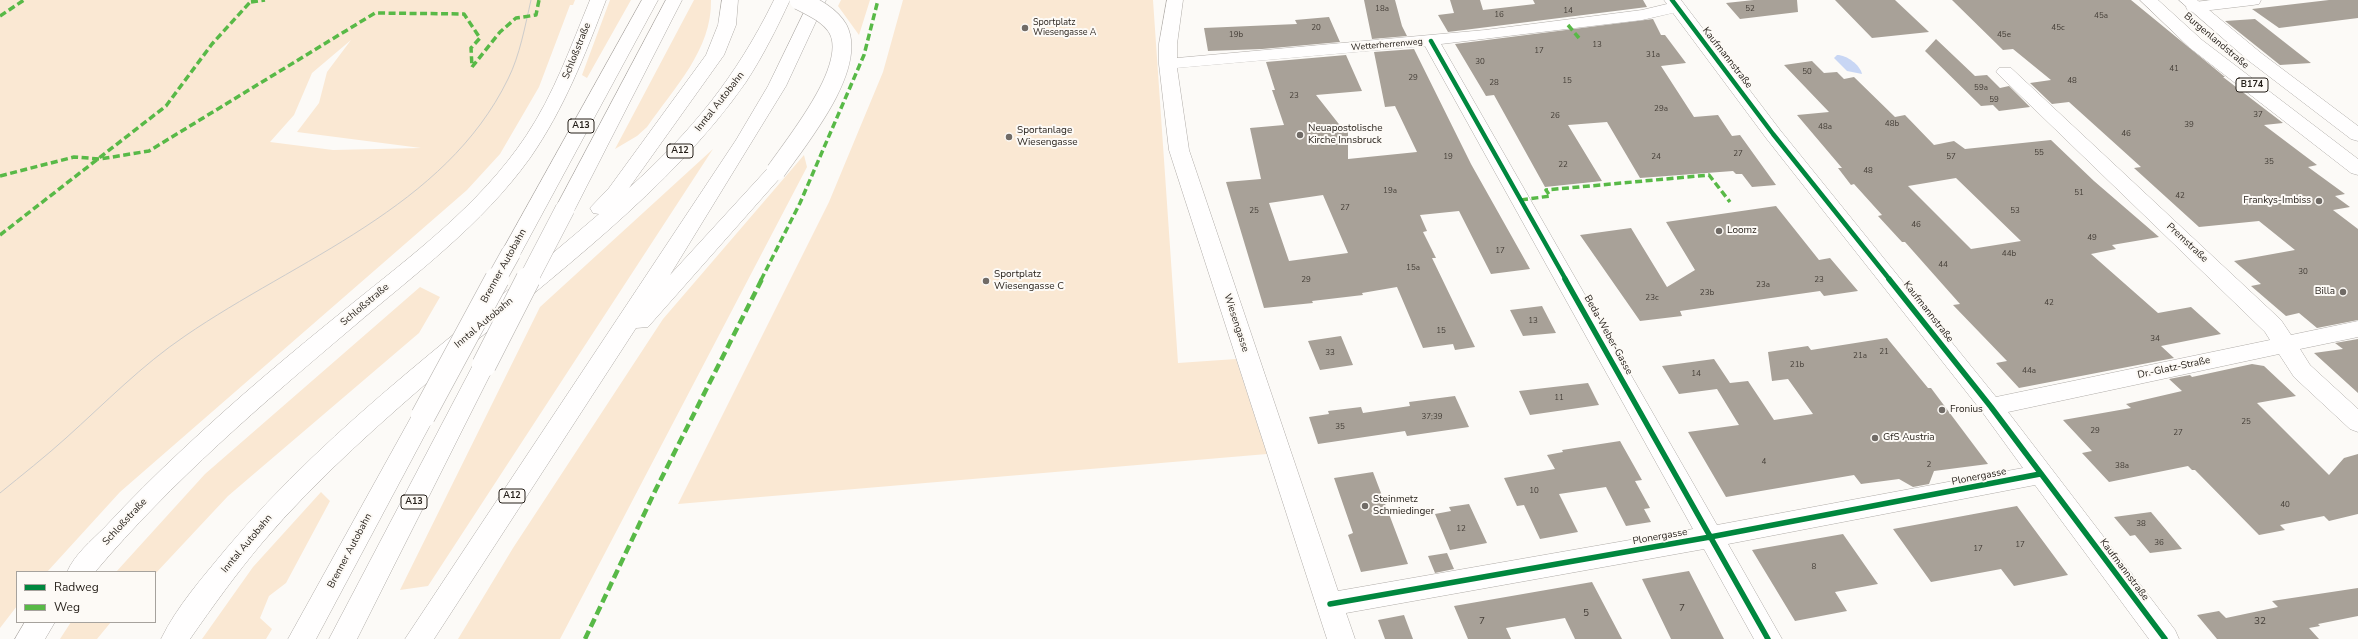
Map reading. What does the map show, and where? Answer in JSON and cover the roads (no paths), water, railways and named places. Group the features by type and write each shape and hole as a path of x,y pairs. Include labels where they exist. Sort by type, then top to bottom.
{"main road":[{"name":"Schloßstraße","path":"81,571 191,453 414,265 489,194 523,154 540,127 568,74 598,0"},
{"name":"Brenner Autobahn","path":"302,639 650,0"},
{"name":"A13","path":"343,639 674,0"},
{"path":"543,273 575,233 616,192 707,67 723,39 727,25 730,0"},
{"name":"Inntal Autobahn","path":"175,639 189,616 254,532 322,462 610,217 662,170 704,125 738,81 758,48 782,0"},
{"path":"607,355 663,298 776,171 808,125 833,81 843,52 839,30 823,12 799,0"},
{"name":"A12","path":"419,639 607,355 745,140 777,86 818,0"},
{"name":"Wiesengasse","path":"1175,0 1168,44 1168,64 1179,150 1341,639"},
{"name":"B174","path":"2148,0 2196,44 2358,169"},
{"name":"Burgenlandstraße","path":"2168,0 2228,53 2350,137"},
{"path":"2191,4 2253,0"},
{"name":"Wetterherrenweg","path":"1168,64 1431,41 1642,15 1674,3"},
{"name":"Kaufmannstraße","path":"1674,3 1991,407 2165,639"},
{"name":"B174","path":"2191,4 2350,137 2358,150"},
{"name":"Beda-Weber-Gasse","path":"1431,41 1601,340 1768,639"},
{"name":"Premstraße","path":"2005,72 2268,320 2302,371 2358,423"},
{"name":"B174","path":"2350,137 2358,154"},
{"name":"Dr.-Glatz-Straße","path":"1991,407 2358,329"},
{"name":"Plonergasse","path":"1330,604 1710,537 2040,474"},
{"path":"29,639 40,623"}],"water":[{"path":"1837,55 1841,55 1852,61 1859,67 1862,74 1847,71 1834,58"}],"tram line":[{"path":"0,493 50,452 109,398 169,347 228,308 320,255 365,227 408,197 447,163 481,124 508,79 519,50 531,0"}],"place":[{"name":"Sportplatz Wiesengasse A","path":"1025,28"},
{"name":"Neuapostolische Kirche Innsbruck","path":"1300,135"},
{"name":"Sportanlage Wiesengasse","path":"1009,137"},
{"name":"Frankys-Imbiss","path":"2319,201"},
{"name":"Loomz","path":"1719,231"},
{"name":"Sportplatz Wiesengasse C","path":"986,281"},
{"name":"Billa","path":"2343,292"},
{"name":"Fronius","path":"1942,410"},
{"name":"GfS Austria","path":"1875,438"},
{"name":"Steinmetz Schmiedinger","path":"1365,506"}]}
